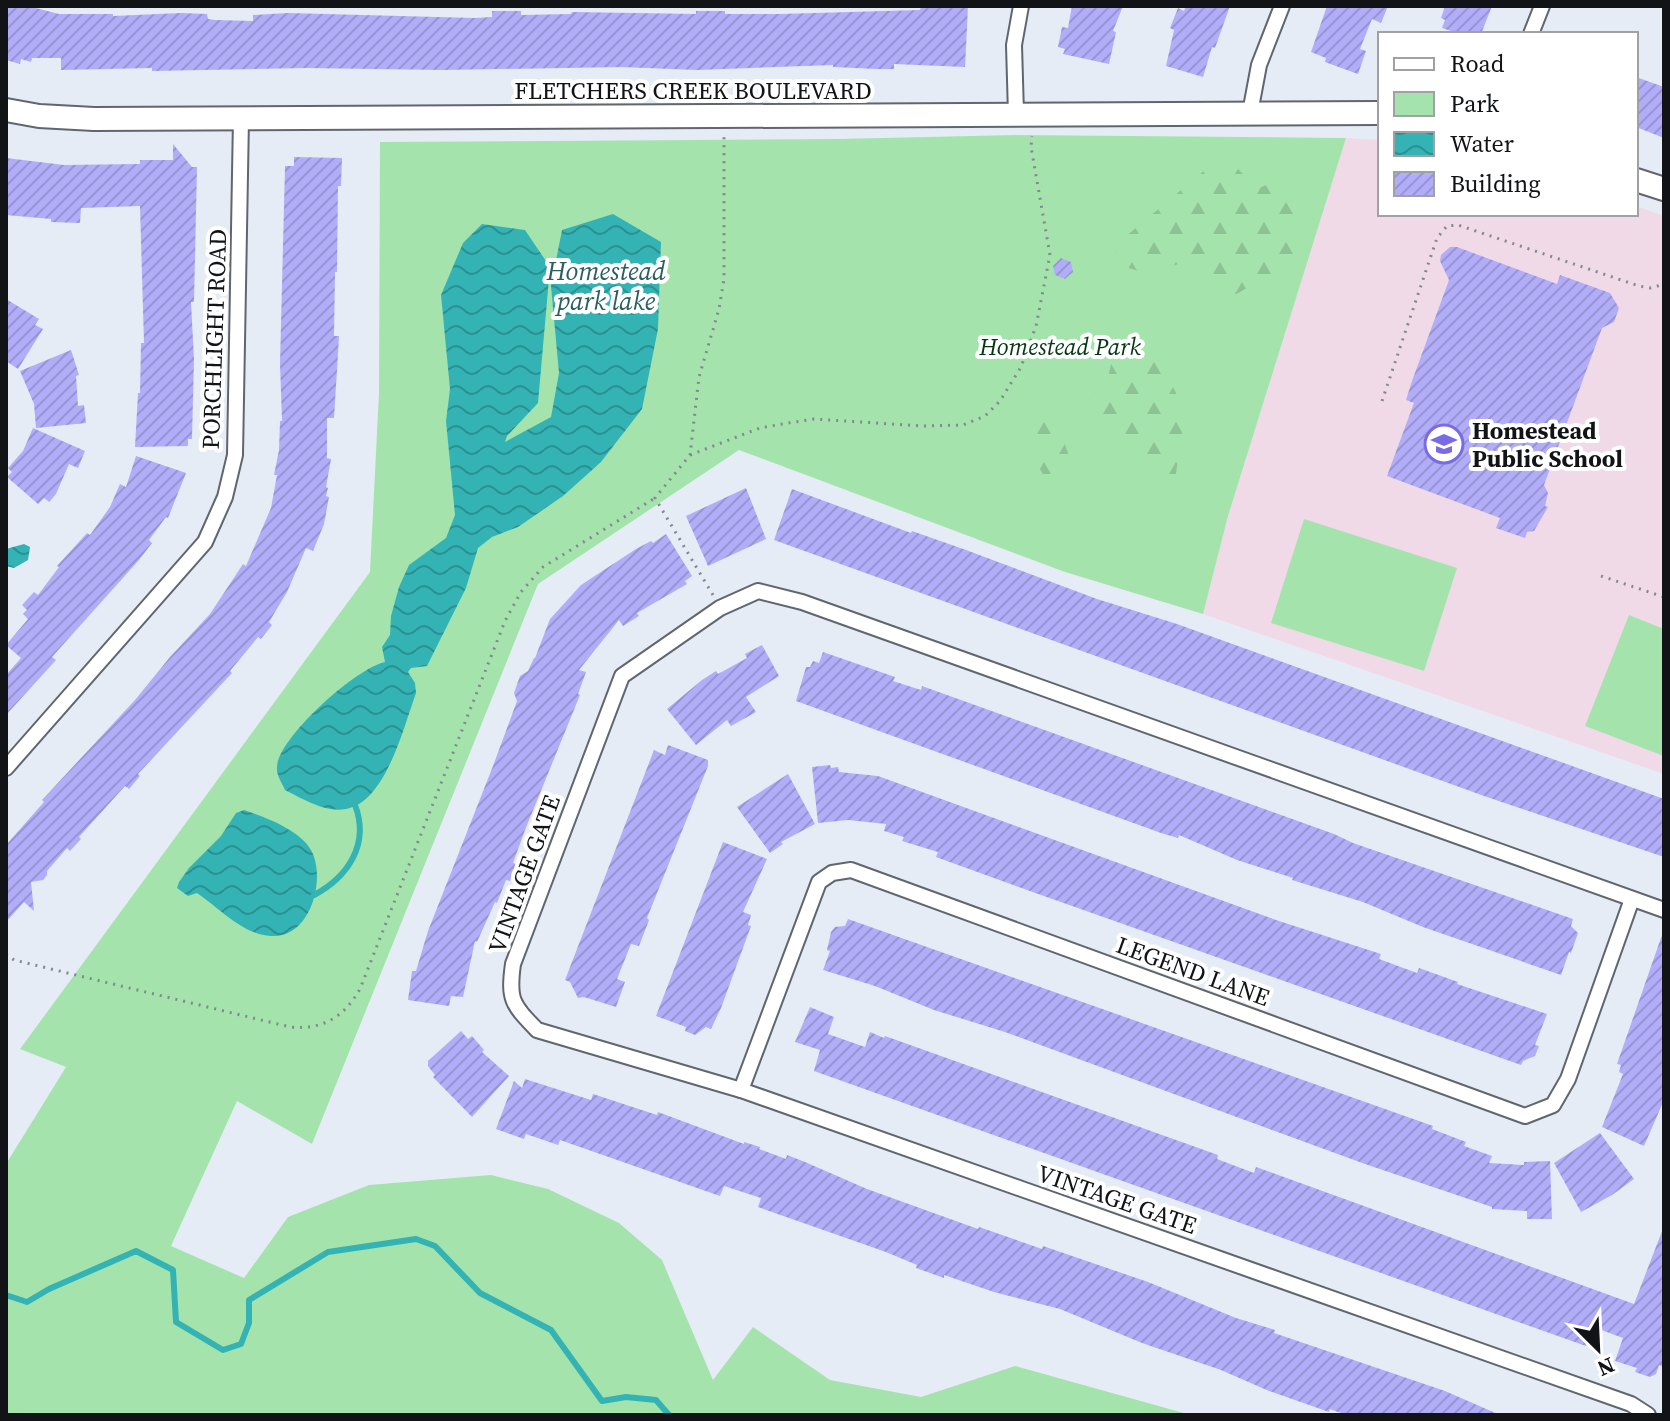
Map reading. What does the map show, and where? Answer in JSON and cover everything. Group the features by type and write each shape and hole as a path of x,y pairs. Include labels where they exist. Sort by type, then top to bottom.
{"street":[{"path":"1016,114 1014,45 1021,6"},
{"path":"1250,113 1259,65 1282,6"},
{"path":"1532,32 1542,6"},
{"name":"FLETCHERS CREEK BOULEVARD","path":"6,110 39,116 94,119 1378,113"},
{"name":"PORCHLIGHT ROAD","path":"6,768 205,542 225,497 235,455 241,118"},
{"path":"1638,181 1664,189"},
{"name":"VINTAGE GATE","path":"1648,1415 1631,1404 741,1090 537,1030 517,1009 509,990 513,964 622,676 720,608 758,591 802,602 1664,910"},
{"name":"LEGEND LANE","path":"741,1090 819,882 832,873 851,870 1525,1116 1553,1105 1568,1079 1632,899"}],"path":[{"path":"690,455 699,377 719,309 724,279 724,116"},
{"path":"6,954 14,960 290,1027 307,1028 339,1016 360,989 505,621 521,592 543,567 655,498 690,455 760,428 814,419 923,426 963,425 985,416 1000,401 1021,367 1036,326 1050,255 1031,147 1033,132"},
{"path":"1382,401 1442,227 1458,225 1639,286 1651,288 1664,284"},
{"path":"655,498 720,608"},
{"path":"1601,576 1664,597"}],"shaded area":[{"name":"Homestead Public School","path":"1346,138 1378,140 1378,216 1638,216 1638,207 1664,216 1664,774 1203,614 1228,516"}],"green space":[{"name":"Homestead Park","path":"1016,135 1346,138 1228,516 1203,614 1065,572 739,450 538,584 312,1144 237,1101 171,1246 244,1278 288,1217 369,1185 491,1175 548,1189 619,1223 662,1260 713,1380 753,1327 830,1380 921,1397 1015,1366 1191,1415 6,1415 6,1164 66,1067 20,1049 370,572 379,393 380,142"},
{"path":"1224,154 1257,189 1273,182 1302,227 1297,259 1233,296 1206,289 1187,261 1149,274 1125,267 1113,247"},
{"path":"1150,341 1185,411 1173,494 1130,451 1097,432 1094,384 1108,378 1113,355 1124,343"},
{"path":"1046,416 1058,425 1069,456 1060,476 1044,476 1018,430"},
{"path":"1304,519 1457,568 1424,671 1271,623"},
{"path":"1629,615 1664,629 1664,756 1585,726"}],"water":[{"name":"Homestead park lake","path":"613,214 661,242 658,329 642,409 601,462 563,496 518,527 492,537 478,548 466,588 427,666 411,668 408,672 415,683 416,693 400,741 374,790 363,801 342,810 316,805 285,790 277,767 290,739 338,690 385,662 382,647 390,635 391,616 409,565 446,538 455,515 446,421 450,389 441,295 463,243 482,224 525,230 550,267 538,403 505,442 551,417 559,373 551,286 562,230"},
{"path":"24,544 30,547 28,560 14,568 6,566 6,549"},
{"path":"244,810 291,830 306,843 315,862 316,891 312,905 296,928 285,934 271,936 251,931 197,893 188,896 177,888 189,868 221,836 236,813"}],"building":[{"path":"6,6 28,6 59,14 113,16 181,13 207,14 208,19 215,20 253,21 253,15 288,13 475,18 492,17 492,11 521,11 521,15 572,12 696,14 696,11 780,14 968,6 965,67 894,64 894,69 833,65 697,70 621,67 152,71 152,68 61,70 61,58 32,58 31,62 21,59 20,64 6,60"},
{"path":"1072,6 1123,6 1113,31 1116,32 1109,64 1063,54 1065,49 1058,47 1062,27 1068,28"},
{"path":"1186,6 1230,6 1203,77 1166,66 1174,30 1170,28 1178,8 1184,11"},
{"path":"1327,6 1388,6 1381,23 1372,19 1360,49 1366,51 1358,74 1325,62 1326,58 1311,52"},
{"path":"1445,6 1492,6 1482,32 1454,32 1442,28 1445,20 1441,18"},
{"path":"1638,78 1664,87 1664,138 1638,128"},
{"path":"173,144 192,167 197,167 194,302 191,302 194,359 192,439 188,439 188,446 135,447 141,343 144,343 140,206 81,208 80,223 6,215 6,158 64,165 140,164 140,160 173,160"},
{"path":"294,157 342,158 335,272 334,336 339,336 334,418 327,418 327,458 331,459 324,524 313,551 306,548 287,592 269,622 272,625 261,639 258,637 230,671 232,673 138,774 140,776 129,789 125,786 70,851 67,848 43,880 31,882 34,911 24,902 6,922 6,845 44,802 42,800 210,614 243,564 246,566 271,508 282,421 280,364 285,166 294,166"},
{"path":"1450,247 1557,284 1560,275 1610,293 1619,308 1614,322 1602,328 1544,485 1548,493 1545,506 1548,507 1534,531 1527,532 1525,538 1496,528 1500,518 1387,476 1414,403 1406,400 1412,381 1449,280 1440,261 1441,255"},
{"path":"1061,258 1071,262 1073,272 1065,279 1055,275 1053,266"},
{"path":"6,299 39,319 35,325 43,329 18,369 6,361"},
{"path":"71,350 79,375 76,376 78,406 84,405 86,423 36,428 34,404 20,371"},
{"path":"33,428 85,451 78,468 69,464 56,494 49,502 44,498 38,504 7,477 12,472 8,468 23,451"},
{"path":"136,456 186,473 168,518 149,540 152,543 139,560 52,657 56,660 6,715 6,675 21,658 6,645 28,619 23,614 27,610 22,605 34,592 38,595 57,566 87,533 90,535 110,507 120,484 126,487"},
{"path":"746,488 766,539 708,566 686,516"},
{"path":"792,489 1664,799 1664,857 1487,797 774,540"},
{"path":"666,534 692,576 685,581 687,584 637,613 639,616 623,626 619,620 579,670 586,672 580,695 525,830 510,881 506,880 475,941 463,997 451,996 449,1006 408,1000 412,971 416,971 428,931 517,701 514,693 520,676 528,671 535,658 550,619 581,585 636,549"},
{"path":"762,645 779,676 746,697 756,712 731,726 727,720 696,745 667,709 702,680 747,658 745,654"},
{"path":"823,652 895,677 893,681 921,690 922,686 1353,843 1573,919 1571,926 1578,933 1571,953 1561,975 1423,927 1363,902 1237,860 1179,835 1178,838 1161,833 796,701 806,667 810,667 813,661 819,663"},
{"path":"668,745 708,760 708,766 647,918 649,920 639,946 631,944 617,979 625,982 616,1007 578,998 570,982 565,980 654,750 665,755"},
{"path":"830,765 831,768 838,767 839,772 878,776 1276,920 1381,954 1379,959 1417,973 1419,968 1547,1014 1535,1045 1539,1046 1535,1056 1521,1065 1027,890 936,857 938,852 902,841 904,837 884,831 886,824 848,820 818,823 812,767"},
{"path":"788,774 815,824 781,842 783,844 770,853 737,807"},
{"path":"723,842 767,859 743,912 751,915 748,925 751,926 721,1008 711,1029 706,1027 695,1035 685,1031 686,1027 656,1016"},
{"path":"848,919 1433,1126 1432,1129 1466,1142 1464,1146 1492,1156 1489,1163 1524,1165 1524,1162 1550,1161 1552,1219 1527,1219 1527,1211 1492,1209 1005,1032 823,970 830,951 827,950 831,932 835,927 845,926"},
{"path":"1662,935 1664,1100 1644,1146 1602,1127 1623,1074 1619,1072 1621,1065 1617,1064"},
{"path":"810,1007 834,1017 828,1034 865,1047 870,1032 885,1036 1218,1155 1217,1159 1254,1173 1256,1167 1634,1304 1664,1226 1664,1367 1659,1365 1656,1374 1650,1377 1635,1372 1637,1368 1615,1361 1623,1338 1596,1328 1586,1346 814,1071 820,1050 795,1042"},
{"path":"461,1031 468,1039 472,1036 484,1050 482,1052 509,1076 472,1117 433,1077 435,1075 428,1066 428,1061"},
{"path":"525,1079 591,1100 593,1094 657,1115 658,1112 786,1159 787,1155 867,1189 978,1229 1042,1249 1043,1246 1148,1282 1236,1318 1275,1330 1274,1333 1445,1391 1500,1415 1346,1415 1330,1409 1329,1412 1142,1343 1060,1309 916,1268 917,1265 886,1252 758,1207 761,1198 724,1186 720,1196 560,1140 558,1145 526,1134 524,1139 496,1129 514,1081 522,1088"},
{"path":"1600,1133 1634,1179 1581,1212 1554,1163"}],"waterway":[{"path":"314,895 337,879 353,858 360,833 355,805"},
{"path":"6,1295 27,1302 49,1289 136,1251 173,1270 176,1322 223,1350 241,1344 249,1323 249,1300 328,1252 416,1239 435,1246 480,1293 551,1330 602,1401 626,1397 656,1400 669,1415"}],"place":[{"name":"Homestead Public School","path":"1444,444"}]}
